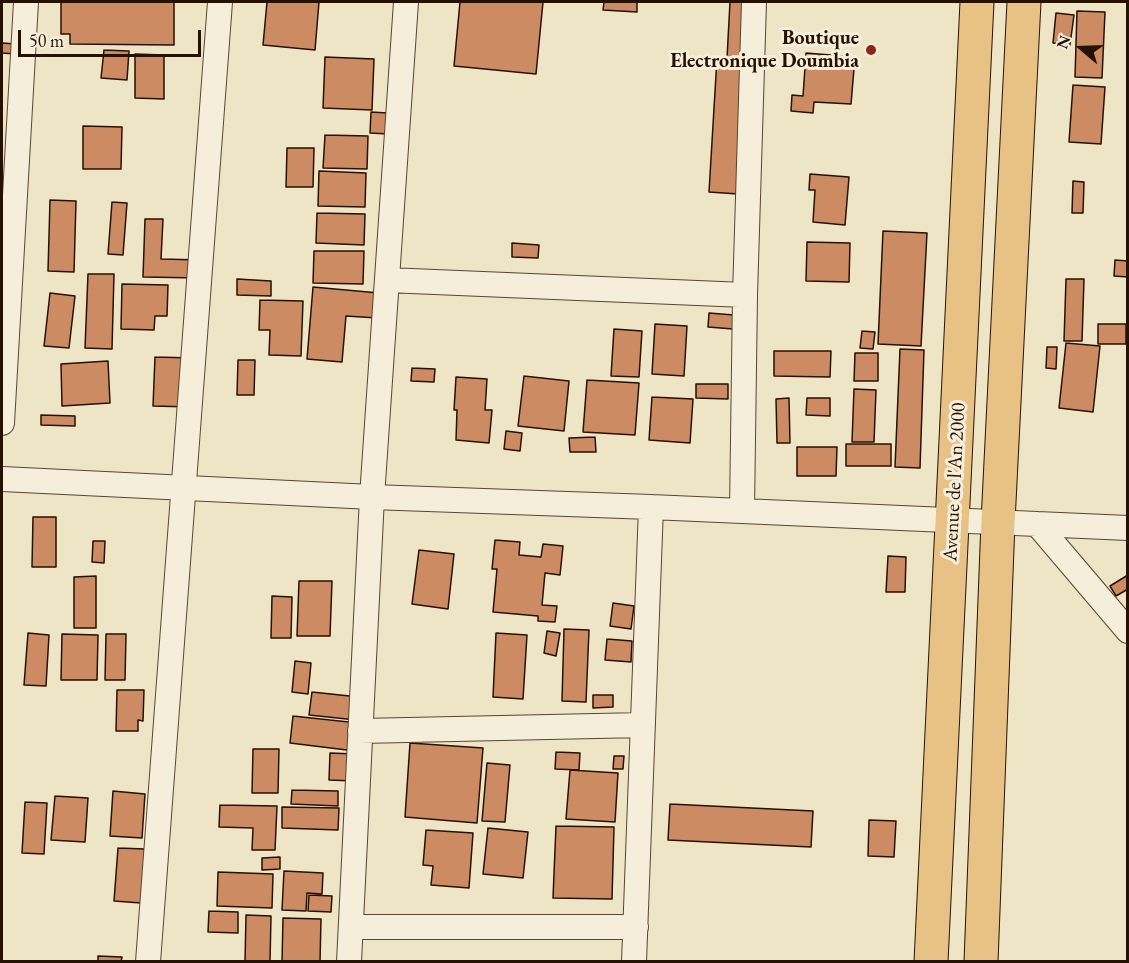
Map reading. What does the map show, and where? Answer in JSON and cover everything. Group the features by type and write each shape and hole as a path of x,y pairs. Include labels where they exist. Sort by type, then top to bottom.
{"main road":[{"name":"Avenue de l'An 2000","path":"931,962 977,2"},
{"path":"981,962 998,522 1024,2"}],"street":[{"path":"2,423 26,2"},
{"path":"148,962 219,2"},
{"path":"349,962 372,497 406,2"},
{"path":"742,511 745,295 754,2"},
{"path":"387,280 745,295"},
{"path":"2,479 372,497 1128,528"},
{"path":"634,962 651,507"},
{"path":"1037,524 1128,631"},
{"path":"360,731 643,725"},
{"path":"352,927 636,927"}],"building":[{"path":"61,2 174,2 174,45 70,44 70,34 61,34"},
{"path":"267,2 319,2 315,50 263,45"},
{"path":"460,2 543,2 536,74 454,66"},
{"path":"604,2 637,2 637,12 603,10"},
{"path":"730,2 750,2 746,59 727,58"},
{"path":"1077,11 1105,12 1102,78 1075,77"},
{"path":"1056,13 1074,15 1070,45 1053,43"},
{"path":"2,43 16,44 15,54 2,53"},
{"path":"104,50 129,51 127,80 101,78"},
{"path":"806,53 855,57 851,104 814,102 813,113 791,111 792,95 803,96"},
{"path":"135,54 164,55 164,99 135,98"},
{"path":"325,57 374,59 372,110 323,108"},
{"path":"717,58 746,59 738,194 709,192"},
{"path":"1073,85 1105,87 1101,144 1069,142"},
{"path":"371,112 388,113 388,134 370,133"},
{"path":"83,126 122,127 121,169 83,169"},
{"path":"325,135 368,136 367,169 323,168"},
{"path":"287,148 314,148 313,187 286,187"},
{"path":"319,171 366,173 365,207 318,206"},
{"path":"810,174 849,177 845,225 813,222 815,190 809,190"},
{"path":"1073,181 1084,182 1083,213 1072,213"},
{"path":"50,200 76,201 74,272 48,271"},
{"path":"112,202 127,203 123,255 108,254"},
{"path":"317,213 365,214 364,245 316,243"},
{"path":"145,219 163,219 161,259 201,260 200,278 143,277"},
{"path":"883,231 927,233 921,346 878,344"},
{"path":"807,242 850,243 849,282 806,281"},
{"path":"512,243 539,245 538,258 512,257"},
{"path":"314,251 364,251 363,284 313,283"},
{"path":"1115,260 1128,261 1128,277 1114,276"},
{"path":"88,274 114,274 112,349 85,348"},
{"path":"237,279 271,281 271,296 237,295"},
{"path":"1066,279 1084,279 1082,341 1064,341"},
{"path":"122,284 168,285 167,316 155,316 154,330 121,329"},
{"path":"313,287 379,293 377,318 346,316 342,362 307,359"},
{"path":"50,293 75,296 69,348 44,346"},
{"path":"260,300 303,301 301,356 269,355 270,330 259,330"},
{"path":"709,313 734,315 733,329 708,327"},
{"path":"655,324 687,326 684,376 652,374"},
{"path":"1098,324 1126,324 1126,344 1098,344"},
{"path":"614,329 642,331 639,377 611,376"},
{"path":"862,331 875,332 873,349 860,348"},
{"path":"1066,343 1100,346 1093,412 1059,408"},
{"path":"1047,347 1057,347 1056,369 1046,368"},
{"path":"900,349 924,350 920,468 895,467"},
{"path":"774,351 831,351 830,377 774,376"},
{"path":"855,353 878,353 878,381 854,381"},
{"path":"155,357 193,358 191,407 153,406"},
{"path":"238,360 255,360 254,395 237,395"},
{"path":"108,361 110,403 62,406 61,364"},
{"path":"412,368 435,369 434,382 411,381"},
{"path":"524,376 569,381 564,431 518,426"},
{"path":"456,377 487,379 485,410 492,410 489,443 456,440 457,410 454,410"},
{"path":"587,380 639,383 635,435 583,432"},
{"path":"696,384 728,384 728,399 696,398"},
{"path":"854,389 876,390 874,442 852,442"},
{"path":"652,397 693,399 690,443 649,440"},
{"path":"789,398 790,443 777,443 776,399"},
{"path":"807,398 830,398 830,416 806,415"},
{"path":"41,415 75,416 75,426 41,425"},
{"path":"506,431 522,433 520,451 504,449"},
{"path":"595,437 596,452 570,452 569,438"},
{"path":"846,444 891,444 891,466 846,466"},
{"path":"797,447 837,447 836,476 797,476"},
{"path":"33,517 56,517 56,567 32,567"},
{"path":"495,540 520,542 519,555 541,557 543,544 563,546 560,575 545,573 542,605 557,606 555,622 538,621 538,616 493,612 497,569 492,569"},
{"path":"93,541 105,541 104,563 92,562"},
{"path":"419,550 454,554 448,609 412,604"},
{"path":"888,556 906,557 905,592 886,592"},
{"path":"1128,575 1128,589 1116,596 1110,586"},
{"path":"96,576 96,628 74,628 74,577"},
{"path":"299,581 332,581 330,636 297,636"},
{"path":"272,596 292,597 291,638 271,638"},
{"path":"613,603 634,606 631,629 610,626"},
{"path":"564,629 589,630 586,702 562,701"},
{"path":"547,631 560,633 556,656 544,653"},
{"path":"28,633 49,635 46,686 24,685"},
{"path":"496,633 527,635 523,699 493,697"},
{"path":"62,634 98,635 97,680 61,680"},
{"path":"106,634 126,634 125,680 105,680"},
{"path":"607,639 632,641 631,662 605,660"},
{"path":"295,661 311,663 308,694 292,692"},
{"path":"117,690 144,690 143,721 138,720 138,731 116,731"},
{"path":"312,692 359,697 356,720 309,715"},
{"path":"593,695 613,695 613,707 593,708"},
{"path":"293,716 358,723 355,751 290,743"},
{"path":"410,743 483,748 477,823 405,817"},
{"path":"253,749 279,749 278,793 252,793"},
{"path":"556,752 580,753 579,770 555,769"},
{"path":"330,753 355,754 354,781 329,780"},
{"path":"614,756 624,756 623,769 613,769"},
{"path":"487,763 510,765 505,822 482,821"},
{"path":"570,770 618,773 615,822 566,819"},
{"path":"292,790 338,791 338,806 291,804"},
{"path":"113,791 145,794 142,838 110,836"},
{"path":"55,796 88,798 85,842 51,840"},
{"path":"25,802 47,803 44,854 22,853"},
{"path":"670,804 813,811 811,847 668,840"},
{"path":"220,805 277,806 275,850 252,850 253,828 219,827"},
{"path":"282,807 339,808 338,830 282,828"},
{"path":"869,820 896,821 894,857 868,856"},
{"path":"556,826 614,827 612,899 553,898"},
{"path":"488,828 528,832 523,878 483,874"},
{"path":"426,830 473,833 469,888 431,885 433,866 423,865"},
{"path":"118,848 145,849 141,903 114,901"},
{"path":"280,857 280,869 262,870 262,858"},
{"path":"284,871 323,873 322,894 307,893 306,911 282,910"},
{"path":"218,872 273,874 272,908 217,906"},
{"path":"309,895 332,896 331,912 308,911"},
{"path":"209,911 238,912 238,933 208,932"},
{"path":"246,915 271,916 270,962 245,962"},
{"path":"283,918 321,919 320,962 282,962"},
{"path":"98,956 122,957 121,962 98,962"}],"place":[{"name":"Boutique Electronique Doumbia","path":"871,50"}]}
